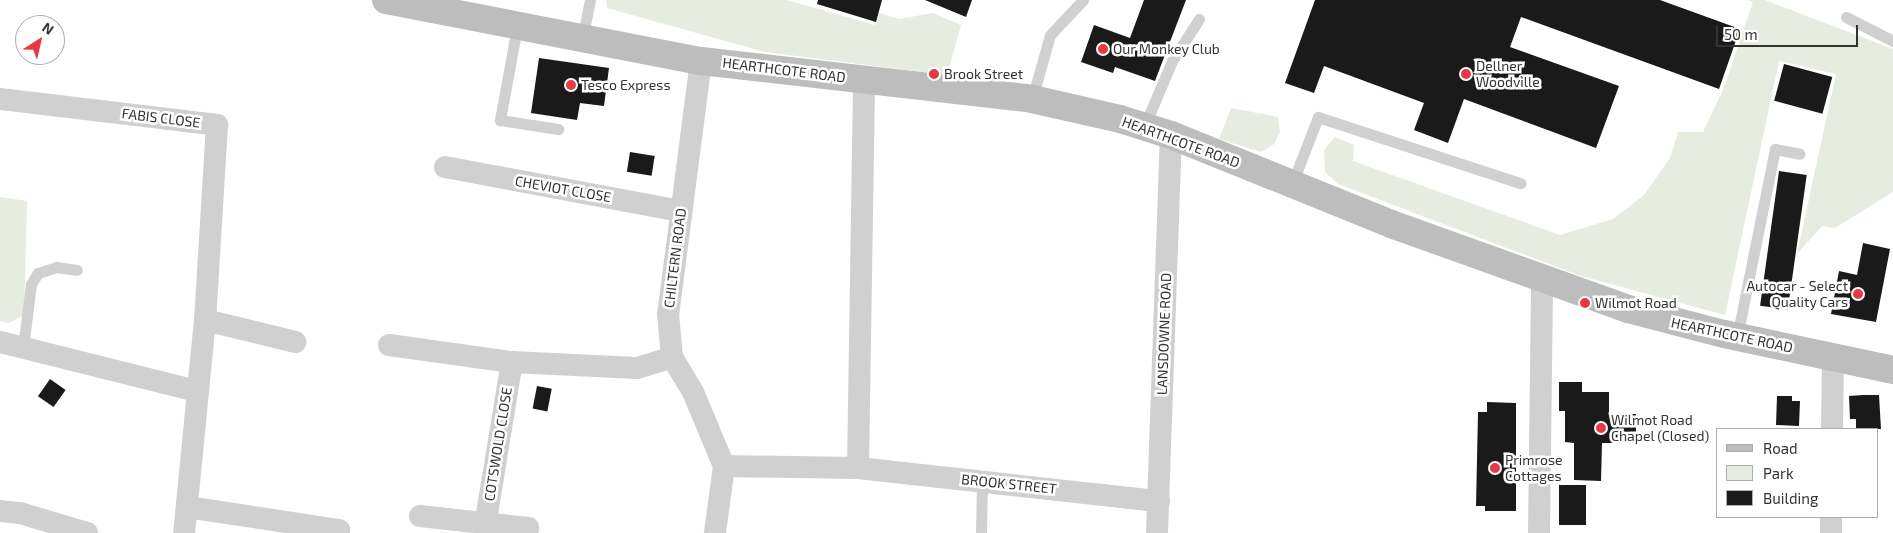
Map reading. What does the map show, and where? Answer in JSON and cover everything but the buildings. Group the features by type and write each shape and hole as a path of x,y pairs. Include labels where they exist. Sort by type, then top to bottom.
{"street":[{"name":"HEARTHCOTE ROAD","path":"386,0 581,40 702,61 1032,100 1144,127 1171,135 1292,184 1542,280 1628,309 1737,337 1893,370"},
{"name":"CHILTERN ROAD","path":"702,61 668,314 672,358 693,392 724,466"},
{"path":"858,468 864,80"},
{"name":"FABIS CLOSE","path":"0,99 217,125 205,320 196,391 184,533"},
{"name":"LANSDOWNE ROAD","path":"1157,533 1171,135"},
{"name":"CHEVIOT CLOSE","path":"445,167 681,211"},
{"path":"1539,533 1542,280"},
{"path":"205,320 295,342"},
{"path":"0,342 196,391"},
{"path":"389,345 512,362 637,368 672,358"},
{"path":"1832,428 1833,357"},
{"name":"COTSWOLD CLOSE","path":"485,526 512,362"},
{"path":"715,533 724,466"},
{"name":"BROOK STREET","path":"724,466 858,468 1159,501"},
{"path":"187,507 339,530"},
{"path":"0,511 20,513 87,533"},
{"path":"420,516 485,526 528,528"},
{"path":"1831,518 1831,533"}],"lane":[{"path":"581,40 590,0"},
{"path":"1032,100 1050,35 1083,0"},
{"path":"1846,17 1893,41"},
{"path":"1144,127 1172,61 1199,20"},
{"path":"517,27 500,120 558,129"},
{"path":"1292,184 1318,117 1520,183"},
{"path":"1737,337 1775,149 1800,154"},
{"path":"22,348 31,284 38,273 56,267 77,270"},
{"path":"981,533 982,481"}],"green space":[{"path":"606,0 787,0 875,25 879,13 899,19 933,13 961,25 947,75 765,52 607,8"},
{"path":"1748,0 1765,0 1893,49 1893,192 1835,228 1822,226 1797,254 1836,74 1779,61 1725,315 1581,276 1338,184 1325,172 1324,150 1335,137 1354,145 1353,161 1560,235 1613,219 1644,195 1670,158 1678,132 1703,132 1723,90 1753,2"},
{"path":"1231,108 1278,117 1280,132 1274,144 1261,152 1219,139"},
{"path":"0,197 27,201 24,315 9,323 0,321"}],"place":[{"name":"Our Monkey Club","path":"1103,49"},
{"name":"Brook Street","path":"934,74"},
{"name":"Dellner Woodville","path":"1466,74"},
{"name":"Tesco Express","path":"571,85"},
{"name":"Autocar - Select Quality Cars","path":"1858,294"},
{"name":"Wilmot Road","path":"1585,303"},
{"name":"Wilmot Road Chapel (Closed)","path":"1601,428"},
{"name":"Primrose Cottages","path":"1495,468"}]}
